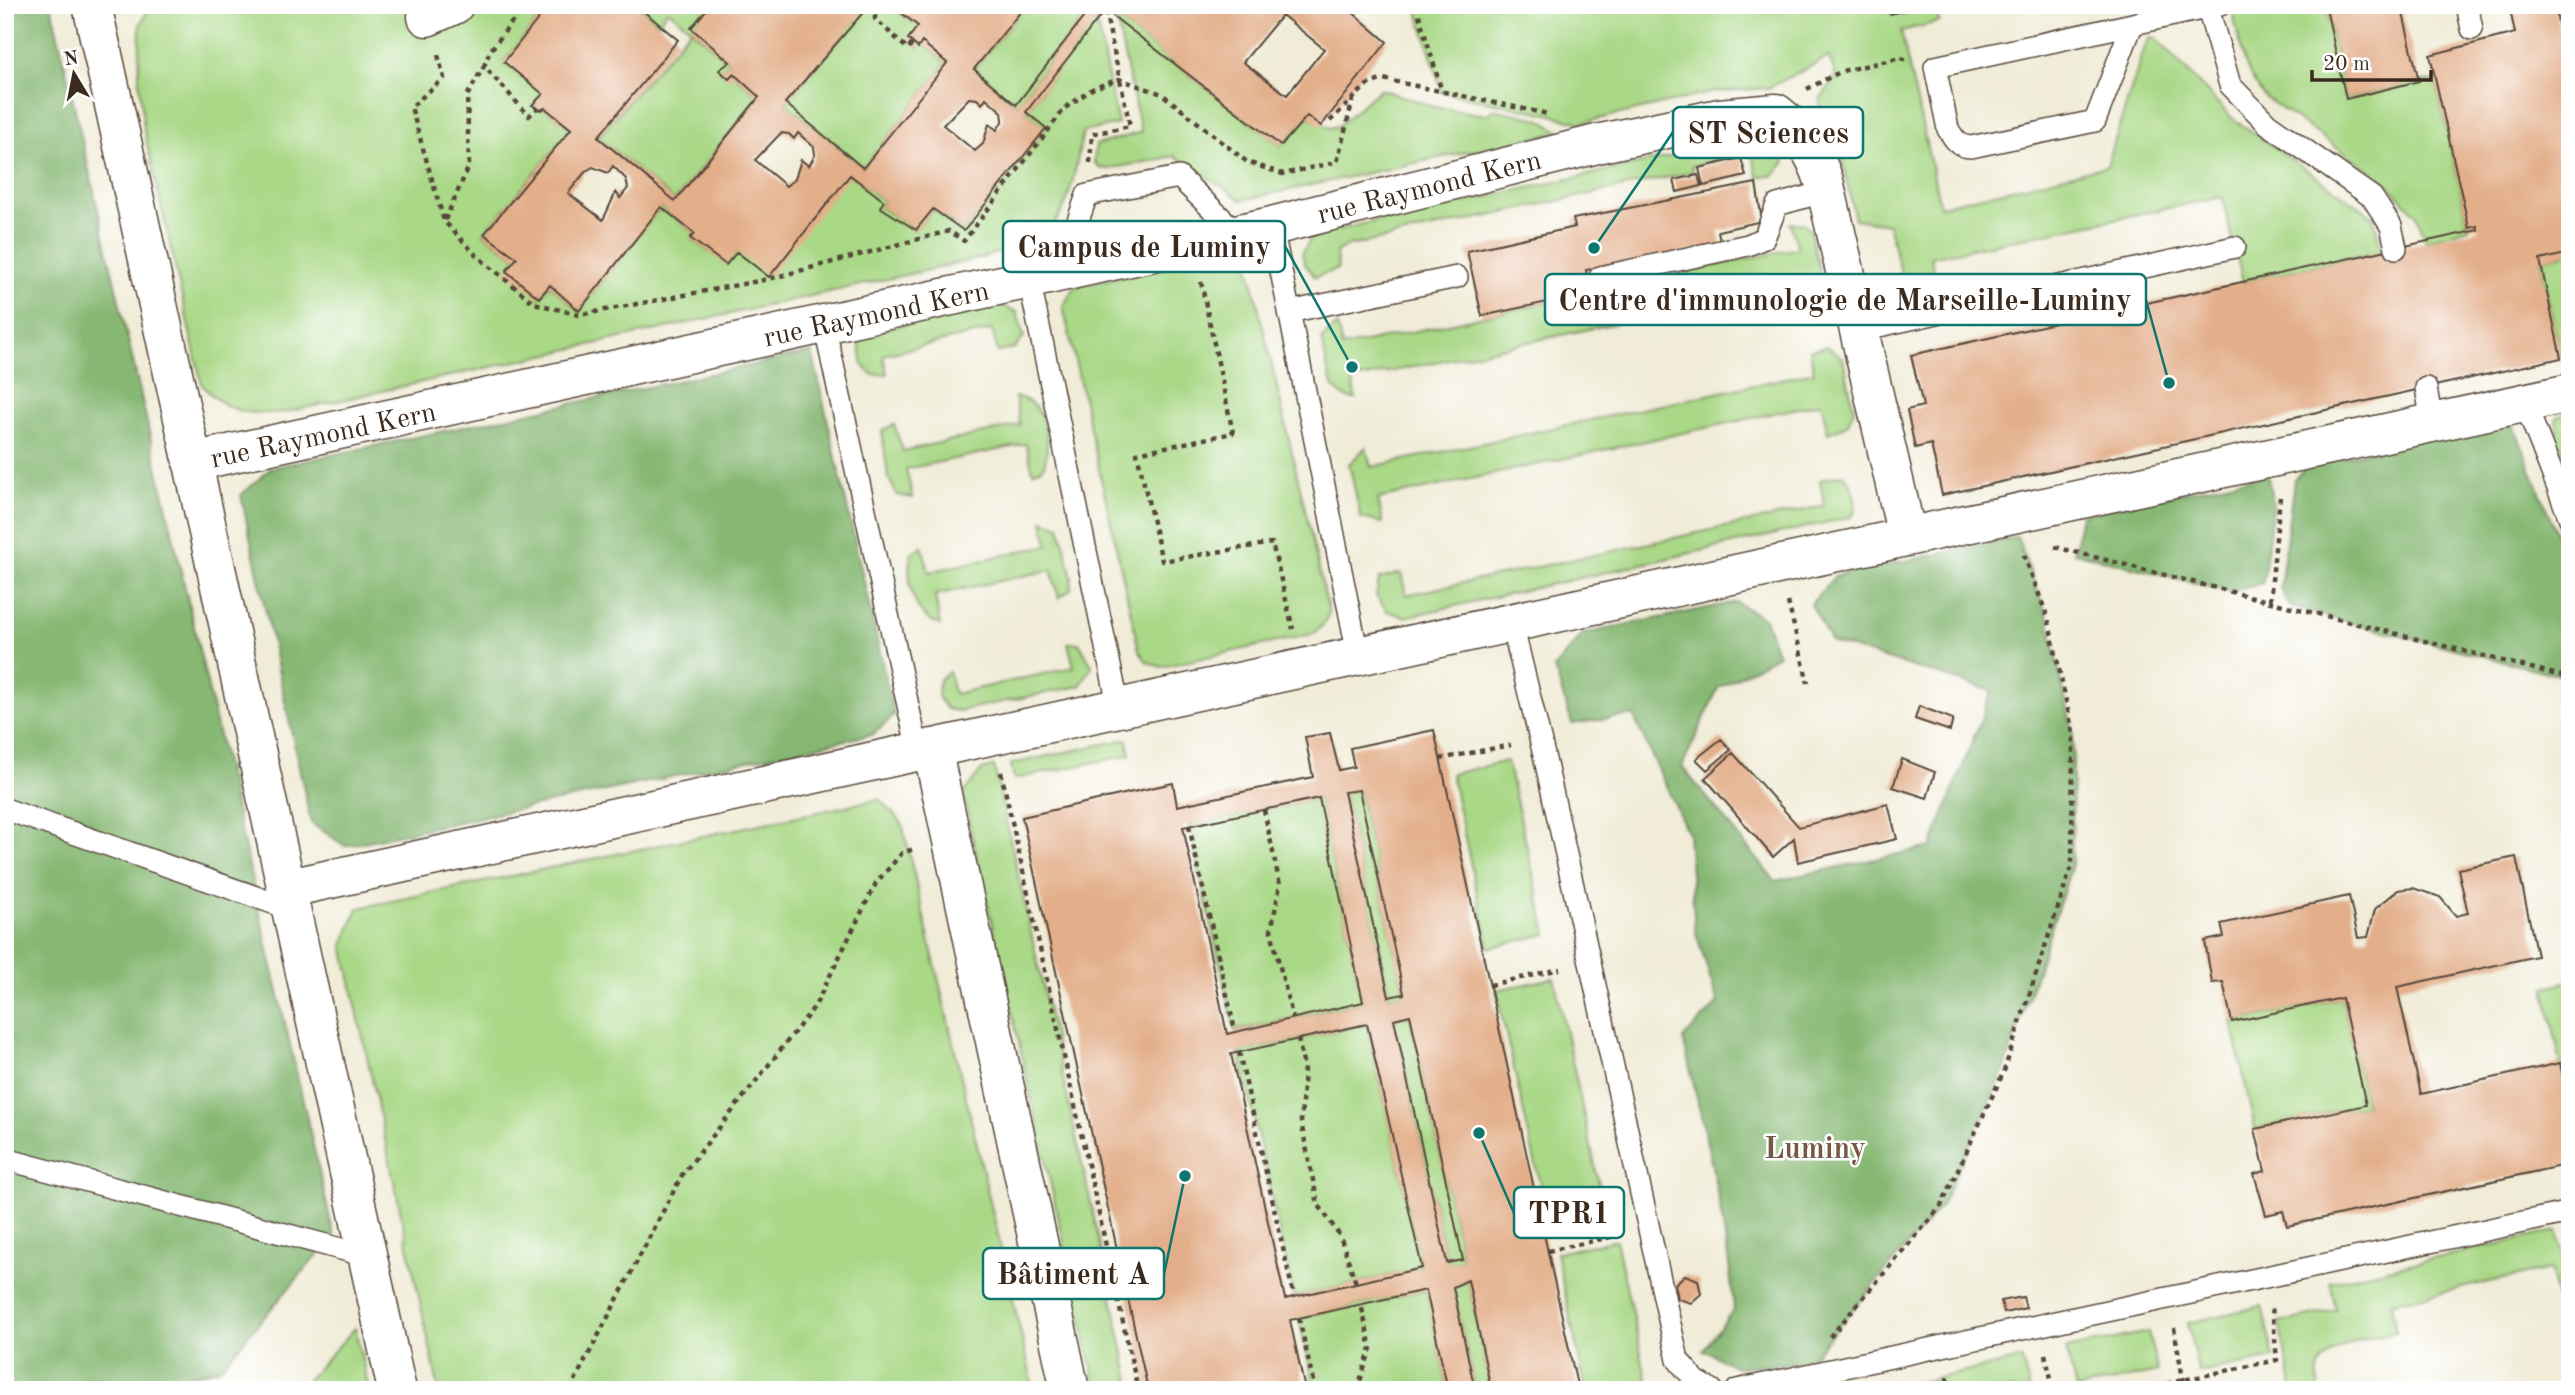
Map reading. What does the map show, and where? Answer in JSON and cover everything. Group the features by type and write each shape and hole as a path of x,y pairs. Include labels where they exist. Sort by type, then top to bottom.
{"street":[{"path":"92,5 397,1390"},
{"path":"1776,113 1799,130 1814,152 1827,191 1907,536"},
{"name":"rue Raymond Kern","path":"192,462 1255,230 1601,143 1719,118 1776,113"},
{"path":"291,899 925,749 1512,624 2284,454 2429,405 2524,401 2570,393"},
{"path":"925,749 1070,1390"}],"lane":[{"path":"2467,5 2472,29"},
{"path":"2132,25 2095,121 1971,148 1963,147 1948,129 1935,67 2212,6 2230,85 2268,124 2372,197 2391,226 2396,248"},
{"path":"1119,709 1044,276 1087,195 1179,177 1255,230 1289,312 1358,655"},
{"path":"1600,277 1748,246 1764,238 1777,205 1827,191"},
{"path":"1861,330 2235,247"},
{"path":"1289,312 1457,276"},
{"path":"824,324 925,749"},
{"path":"2524,401 2570,519"},
{"path":"1512,624 1678,1360 1696,1381 1712,1390"},
{"path":"5,809 291,899"},
{"path":"5,1159 368,1256"},
{"path":"1737,1390 2570,1212"}],"path":[{"path":"444,221 469,166 467,96 490,51 525,5"},
{"path":"875,5 875,19 908,49 913,43"},
{"path":"1416,5 1442,92"},
{"path":"1087,195 1093,134 1129,126 1105,10"},
{"path":"441,11 444,78 411,107 444,221 478,257 534,303 579,315 769,279 949,231 964,241 1065,108 1092,89 1119,79 1163,94 1247,162 1283,174 1337,162 1353,99"},
{"path":"1776,113 1810,87 1842,71 1900,58 1935,67"},
{"path":"484,66 529,116 537,108"},
{"path":"1330,121 1367,85 1383,79 1545,113 1601,143"},
{"path":"1193,244 1233,433 1137,453 1162,561 1272,543 1302,667"},
{"path":"2270,601 2284,454"},
{"path":"1792,1378 1866,1297 1941,1206 2004,1071 2072,865 2073,733 2048,618 2008,514"},
{"path":"2051,546 2570,678"},
{"path":"1778,564 1808,683"},
{"path":"1440,759 1539,739"},
{"path":"1003,779 1138,1390"},
{"path":"1264,810 1280,885 1271,931 1293,1018"},
{"path":"1189,826 1235,1031"},
{"path":"570,1390 682,1175 815,1006 876,883 902,853 915,848"},
{"path":"1490,985 1589,962"},
{"path":"1298,1039 1304,1067 1301,1122 1318,1204 1340,1236 1356,1283"},
{"path":"1240,1052 1294,1297"},
{"path":"1548,1251 1648,1229"},
{"path":"2137,1390 2277,1360 2269,1278"},
{"path":"2168,1299 2185,1390"},
{"path":"1357,1390 1371,1348 1361,1304"},
{"path":"1299,1318 1315,1390"},
{"path":"2051,1375 2054,1390"}],"green space":[{"path":"5,5 51,5 334,1236 220,1368 135,1390 5,1390"},
{"path":"151,5 549,5 504,62 543,94 533,105 541,110 545,108 571,129 484,234 517,258 539,298 550,285 579,311 661,207 695,234 691,239 726,264 737,252 850,175 884,201 880,207 915,230 933,209 964,231 1046,128 1026,112 1096,20 1118,124 1083,132 1070,190 1059,217 1050,228 1039,237 982,258 287,412 250,412 221,402 202,385 144,130 139,77 140,25"},
{"path":"636,5 710,5 691,29 668,10 658,23"},
{"path":"863,5 891,5 918,26 918,48 922,42 947,63 863,168 785,103 866,8"},
{"path":"1026,5 1093,5 1016,105 974,69"},
{"path":"1416,5 1887,5 1890,14 1936,5 1939,22 1901,31 1940,206 2107,166 2142,55 2149,38 2156,39 2232,118 2373,216 2382,251 2243,282 2222,197 1931,257 1937,284 1906,291 1888,224 1855,219 1837,136 1819,114 1821,98 1836,76 1829,57 1768,88 1714,92 1581,123 1442,92"},
{"path":"2244,5 2325,5 2346,99 2419,81 2436,82 2469,228 2426,241 2416,214 2383,179 2266,98 2252,79 2240,47 2233,12"},
{"path":"1116,18 1281,146 1307,116 1329,128 1338,126 1380,89 1435,107 1487,115 1493,109 1539,119 1560,132 1242,200 1175,156 1108,169 1099,168 1094,162 1096,145 1141,132"},
{"path":"691,29 730,62 720,70 724,75 734,74 759,97 675,201 598,137"},
{"path":"1771,135 1785,162 1773,176 1758,176 1751,153 1692,166 1693,172 1345,247 1336,252 1338,269 1315,277 1305,264 1302,253 1311,238 1331,231"},
{"path":"1790,223 1804,223 1810,231 1823,286 1818,295 1799,305 1794,285 1352,380 1356,399 1346,397 1333,386 1322,338 1337,325 1342,347 1798,248"},
{"path":"1229,253 1244,257 1249,266 1329,613 1324,624 1313,634 1161,667 1147,662 1139,650 1063,306 1075,287"},
{"path":"2570,253 2570,362 2561,358 2540,260"},
{"path":"1000,305 1017,312 1024,337 1015,348 998,352 992,330 883,355 887,374 873,375 863,366 859,341 881,330"},
{"path":"1827,346 1843,358 1854,410 1847,425 1828,433 1821,403 1378,499 1383,523 1361,518 1349,464 1366,447 1371,467 1814,372 1810,350"},
{"path":"812,352 894,715 874,734 345,846 311,823 241,495 271,468"},
{"path":"1015,397 1033,405 1044,424 1047,447 1043,468 1033,472 1026,444 906,469 913,498 897,495 888,477 882,431 894,424 903,451 1020,425"},
{"path":"2570,408 2570,466 2557,438 2556,419"},
{"path":"2499,423 2514,426 2570,568 2570,678 2290,607 2280,588 2294,480 2308,465"},
{"path":"1843,474 1854,494 1852,517 1405,617 1387,611 1376,596 1379,579 1401,573 1406,595 1824,506 1820,480"},
{"path":"2267,474 2273,502 2263,583 2230,592 2074,552 2081,515"},
{"path":"1043,520 1060,526 1072,577 1071,589 1059,598 1051,570 935,595 940,625 931,621 917,606 909,575 911,554 922,546 929,572 1048,545"},
{"path":"2017,537 2048,618 2073,733 2072,865 2004,1071 1941,1206 1808,1362 1736,1367 1703,1350 1734,1309 1720,1207 1683,1039 1718,1003 1695,929 1688,833 1633,715 1572,724 1554,668 1583,634 1736,602 1765,619 1778,655 1718,688 1682,767 1775,881 1931,847 1992,691 1831,642 1811,604 1835,576"},
{"path":"1068,643 1079,643 1092,666 1080,686 958,711 947,709 938,697 939,680 949,672 954,694 1074,667"},
{"path":"1127,739 1130,755 1014,779 1011,764"},
{"path":"1507,761 1547,934 1489,948 1451,774"},
{"path":"994,766 1132,1390 1097,1390 963,794 982,770"},
{"path":"1359,790 1404,994 1389,997 1344,792"},
{"path":"1319,798 1363,1002 1235,1031 1189,826"},
{"path":"880,799 902,823 1034,1390 439,1390 343,945 358,908"},
{"path":"1554,978 1604,1207 1548,1219 1496,990"},
{"path":"2570,981 2570,1109 2545,987"},
{"path":"2342,998 2366,1105 2255,1129 2232,1022"},
{"path":"1410,1016 1463,1260 1447,1263 1394,1019"},
{"path":"1367,1024 1422,1268 1294,1297 1239,1052"},
{"path":"2557,1231 2566,1275 2565,1284 2557,1298 2550,1269 2391,1303 2396,1332 2342,1346 2322,1363 2318,1375 2319,1390 2293,1390 2279,1323 2336,1310 2330,1282"},
{"path":"1616,1240 1649,1390 1586,1390 1556,1253"},
{"path":"1468,1280 1491,1390 1475,1390 1453,1287"},
{"path":"1426,1290 1448,1390 1315,1390 1299,1318"},
{"path":"2262,1306 2274,1358 2199,1373 2187,1323"},
{"path":"355,1328 369,1390 298,1390"},
{"path":"2148,1332 2158,1372 2076,1389 2066,1349"},
{"path":"2022,1359 2030,1390 1885,1390"}],"building":[{"path":"549,5 636,5 678,40 598,137 675,201 759,97 734,74 729,79 719,70 730,62 691,28 710,5 867,8 785,103 863,168 947,63 922,42 918,48 908,39 918,26 891,5 1026,5 974,69 1016,105 1093,5 1344,5 1387,42 1321,126 1307,116 1281,146 1105,10 1026,112 1046,128 964,231 933,209 916,230 880,207 884,201 850,175 769,277 737,252 726,265 690,238 695,234 661,207 579,311 550,285 539,298 506,271 517,258 484,234 571,129 545,108 541,110 532,105 543,94 504,62","holes":["1282,15 1324,49 1287,95 1243,62","969,98 977,99 982,104 986,98 1002,112 1003,120 997,130 989,124 983,144 975,151 943,125","781,133 789,134 794,139 798,133 814,147 815,155 809,166 801,160 795,179 786,186 755,160","613,166 626,179 628,188 620,198 616,192 603,220 568,193 586,171 593,167 608,173"]},
{"path":"1887,5 1923,5 1923,6 1890,14"},
{"path":"2337,5 2401,5 2419,81 2346,99 2326,8"},
{"path":"2509,5 2554,5 2570,74 2570,253 2540,260 2561,358 1942,495 1931,444 1915,448 1907,410 1923,406 1911,355 2478,230 2477,226 2469,228 2430,55 2515,33"},
{"path":"1741,158 1746,176 1703,186 1699,168"},
{"path":"1698,175 1701,186 1677,192 1674,180"},
{"path":"1756,183 1762,221 1718,231 1721,246 1586,270 1589,293 1482,316 1467,251 1575,227 1573,219"},
{"path":"1919,706 1953,719 1950,731 1915,719"},
{"path":"1434,730 1578,1390 1491,1390 1468,1280 1453,1287 1475,1390 1448,1390 1426,1290 1290,1320 1305,1390 1148,1390 1022,817 1173,783 1177,806 1313,777 1305,737 1330,733 1339,770 1354,767 1350,748","holes":["1359,790 1404,994 1389,997 1344,792","1319,798 1363,1002 1227,1034 1183,827","1410,1015 1463,1260 1447,1263 1394,1019","1367,1024 1422,1268 1285,1299 1231,1054"]},
{"path":"1721,739 1731,750 1707,770 1696,759"},
{"path":"1733,753 1799,827 1888,804 1897,839 1798,862 1794,838 1773,857 1705,778"},
{"path":"1902,759 1935,772 1927,798 1893,787"},
{"path":"2516,857 2537,956 2397,987 2421,1094 2560,1063 2570,1109 2570,1164 2287,1226 2283,1211 2266,1215 2254,1174 2265,1171 2255,1129 2366,1105 2342,998 2232,1022 2223,982 2212,983 2205,941 2224,937 2221,924 2349,896 2358,938 2368,937 2375,909 2398,890 2413,888 2440,897 2456,916 2468,913 2458,869"},
{"path":"1685,1275 1698,1280 1701,1294 1691,1303 1678,1299 1675,1284"},
{"path":"2023,1297 2026,1308 2004,1313 2001,1301"}],"place":[{"name":"ST Sciences","path":"1594,248"},
{"name":"Campus de Luminy","path":"1352,367"},
{"name":"Centre d'immunologie de Marseille-Luminy","path":"2169,383"},
{"name":"TPR1","path":"1479,1133"},
{"name":"Bâtiment A","path":"1185,1176"}],"district":[{"name":"Luminy","path":"1815,1148"}]}
